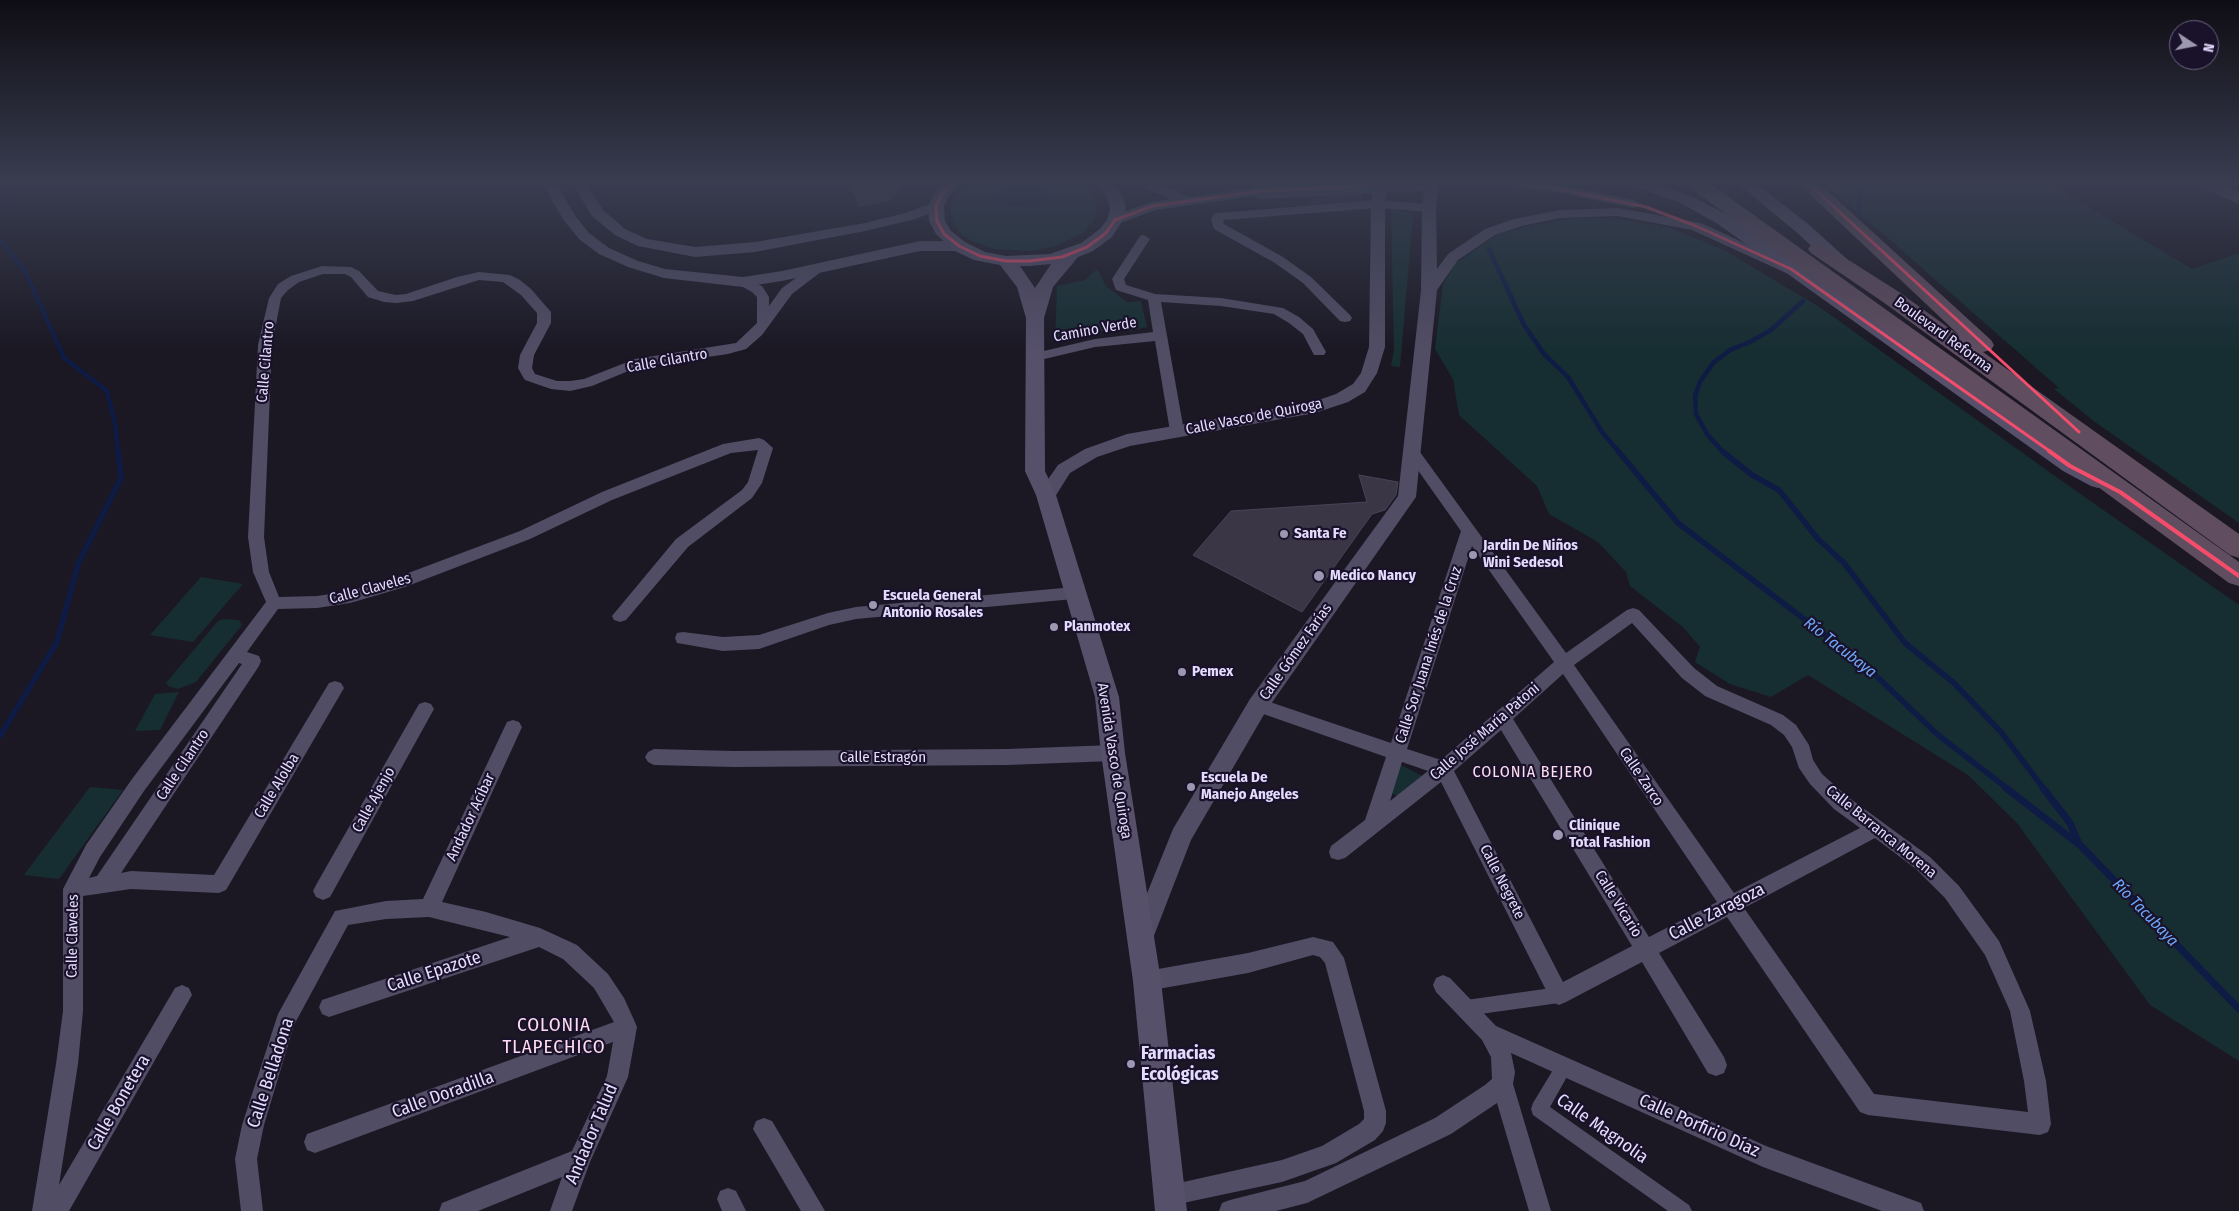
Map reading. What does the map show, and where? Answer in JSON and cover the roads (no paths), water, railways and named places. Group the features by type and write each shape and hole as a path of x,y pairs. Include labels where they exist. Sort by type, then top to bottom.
{"highway":[{"path":"1776,240 2120,492 2239,576"},
{"name":"Boulevard Reforma","path":"1804,240 1841,263 2239,548"},
{"path":"1869,240 2076,430"}],"main road":[{"path":"951,240 959,246 980,256 1006,261 1040,261 1072,254 1099,240"},
{"path":"1750,240 2070,466 2120,492"},
{"path":"1815,240 1841,263"},
{"name":"Avenida Vasco de Quiroga","path":"1035,318 1044,287 1056,270 1072,254"},
{"name":"Avenida Vasco de Quiroga","path":"1006,261 1017,272 1026,287 1035,318 1034,471 1046,495 1074,594 1103,680 1147,981 1170,1203"}],"street":[{"path":"589,240 604,251 633,264 664,273 744,282 763,280 920,246 959,246"},
{"path":"636,240 670,249 695,252 728,250 790,240"},
{"path":"871,256 880,248 882,240"},
{"path":"1144,240 1118,279 1121,287 1154,298 1221,302 1278,311 1308,332 1318,352"},
{"path":"1242,240 1279,260 1307,280 1345,318"},
{"name":"Calle Vasco de Quiroga","path":"1046,495 1064,469 1092,453 1127,440 1315,407 1342,398 1359,388 1369,373 1377,347 1378,240"},
{"name":"Calle Gómez Farías","path":"1141,938 1180,836 1258,705 1407,498 1429,290 1429,240"},
{"path":"1429,290 1453,257 1479,240"},
{"path":"1725,240 1791,270"},
{"name":"Calle Cilantro","path":"274,603 261,572 256,538 265,345 275,298 283,287 295,278 322,270 347,270 355,274 373,294 384,298 396,299 408,298 461,280 479,276 506,278 516,283 544,312 544,323 527,355 525,368 530,377 556,386 570,386 587,383 635,364 728,350 741,346 750,340 787,291 818,268"},
{"path":"744,282 757,289 763,297 763,322"},
{"path":"1154,298 1159,336 1177,431"},
{"name":"Camino Verde","path":"1036,357 1095,343 1159,336"},
{"name":"Calle Claveles","path":"43,1211 67,1064 73,1011 73,889 93,850 234,655 274,603 317,602 350,597 398,583 525,536 607,496 728,448 759,443 766,448 756,483 747,494 682,542 620,616"},
{"name":"Calle Zarco","path":"1412,452 1564,663 1868,1104"},
{"name":"Calle Sor Juana Inés de la Cruz","path":"1373,824 1469,530"},
{"path":"683,638 723,644 759,642 828,619 856,613 1074,594"},
{"name":"Calle José María Patoni","path":"1338,852 1444,769 1564,663 1633,614"},
{"name":"Calle Barranca Morena","path":"1633,614 1688,673 1711,691 1730,701 1777,720 1790,730 1800,745 1805,763 1816,779 1875,829 1923,863 1952,892 1992,948 2020,1011 2035,1081 2040,1124 1868,1104"},
{"name":"Calle Cilantro","path":"102,884 253,661 234,655"},
{"name":"Calle Alolba","path":"102,884 131,880 219,884 335,688"},
{"path":"1258,705 1444,769"},
{"name":"Calle Ajenjo","path":"323,891 425,709"},
{"name":"Calle Vicario","path":"1503,718 1646,948 1716,1065"},
{"name":"Andador Acíbar","path":"429,908 513,727"},
{"name":"Calle Estragón","path":"654,757 734,759 1007,757 1113,753"},
{"name":"Calle Negrete","path":"1444,769 1559,994"},
{"name":"Calle Zaragoza","path":"1559,994 1875,829"},
{"path":"73,889 102,884"},
{"path":"429,908 486,921 540,937 570,952 601,981 617,1005 627,1027"},
{"name":"Calle Belladona","path":"252,1211 246,1160 256,1115 285,1021 342,917 386,910 429,908"},
{"name":"Calle Epazote","path":"329,1007 540,937"},
{"path":"1147,981 1248,963 1313,946 1326,949 1334,958 1375,1111 1375,1123 1367,1132 1328,1155 1282,1171 1170,1203"},
{"name":"Calle Porfirio Díaz","path":"1443,985 1489,1033 1501,1055 1504,1072 1502,1084 1540,1211"},
{"path":"1466,1008 1559,994"},
{"name":"Calle Bonetera","path":"56,1211 182,995"},
{"name":"Calle Doradilla","path":"315,1142 627,1027"},
{"name":"Andador Talud","path":"561,1211 580,1158 617,1077 627,1027"},
{"name":"Calle Porfirio Díaz","path":"1489,1033 1763,1156 1913,1211"},
{"name":"Calle Magnolia","path":"1565,1066 1539,1110 1683,1211"},
{"path":"1230,1211 1307,1192 1444,1126 1493,1093 1502,1084"},
{"path":"764,1129 814,1211"},
{"path":"450,1211 580,1158"}],"waterway":[{"path":"0,240 25,271 64,358 107,391 115,424 118,452"},
{"name":"Río Tacubaya","path":"1489,249 1524,325 1544,354 1568,377 1602,432 1619,452"},
{"path":"1722,451 1707,434 1696,414 1695,396 1700,382 1713,363 1730,350 1750,342 1771,330 1803,301"},
{"path":"0,736 57,642 78,564 121,478 118,451"},
{"name":"Río Tacubaya","path":"1618,451 1678,523 1867,667 1938,735 2008,789"},
{"path":"1722,451 1752,475 1779,490 1818,539 1844,563 1905,643 1954,683 2001,732 2044,789"},
{"name":"Río Tacubaya","path":"2006,788 2081,846 2239,1009"},
{"path":"2043,788 2070,823 2079,844"}],"place":[{"name":"Santa Fe","path":"1284,534"},
{"name":"Jardin De Niños Wini Sedesol","path":"1473,555"},
{"name":"Medico Nancy","path":"1319,576"},
{"name":"Escuela General Antonio Rosales","path":"873,605"},
{"name":"Planmotex","path":"1054,627"},
{"name":"Pemex","path":"1182,672"},
{"name":"Escuela De Manejo Angeles","path":"1191,787"},
{"name":"Clinique Total Fashion","path":"1558,835"},
{"name":"Farmacias Ecológicas","path":"1131,1064"}],"district":[{"name":"COLONIA BEJERO","path":"1533,773"},
{"name":"COLONIA TLAPECHICO","path":"554,1037"}]}
